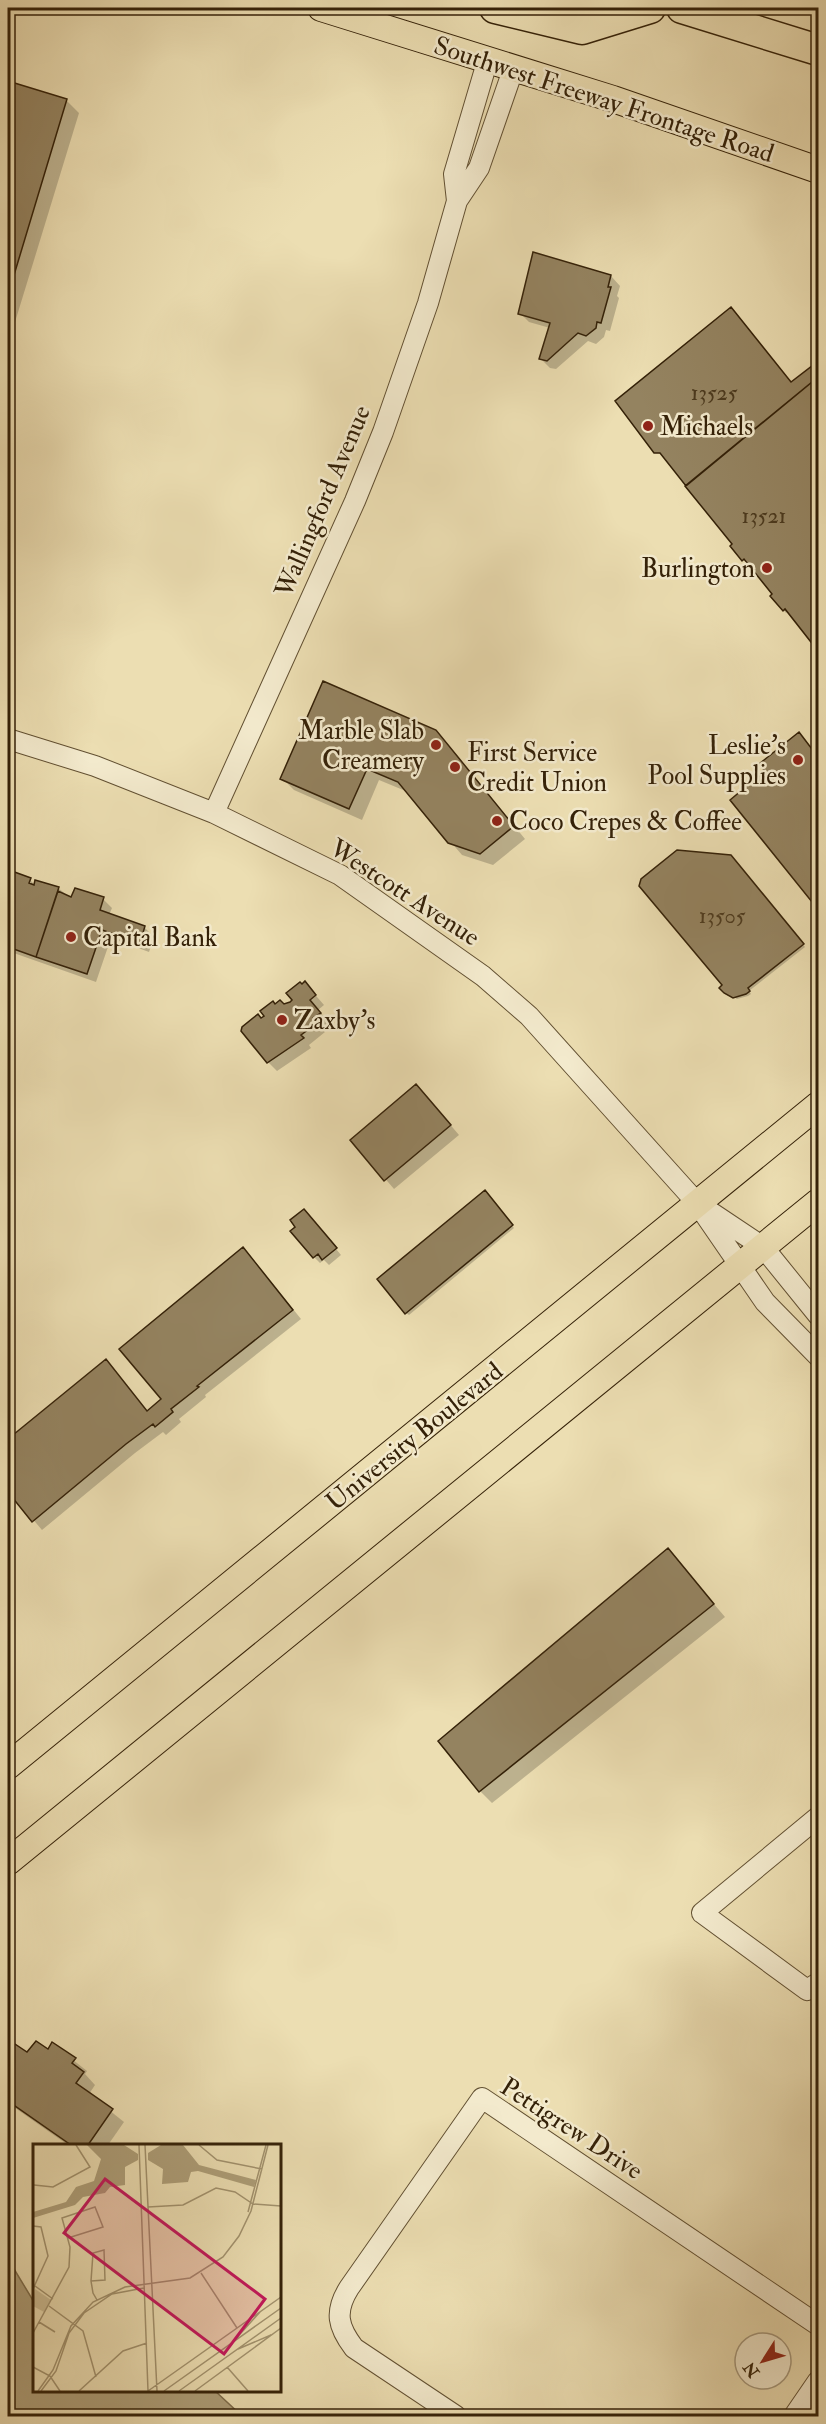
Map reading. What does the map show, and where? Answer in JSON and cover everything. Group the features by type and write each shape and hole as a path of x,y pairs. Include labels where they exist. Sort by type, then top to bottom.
{"highway":[{"path":"495,8 582,28 650,8"},
{"path":"682,8 819,50"}],"main road":[{"name":"Southwest Freeway Frontage Road","path":"321,8 514,67 819,170"},
{"name":"University Boulevard","path":"8,1766 819,1105"},
{"path":"9,1859 819,1202"}],"street":[{"name":"Wallingford Avenue","path":"457,201 454,174 488,59"},
{"name":"Wallingford Avenue","path":"214,813 355,501 383,432 428,303 457,201 479,168 514,67"},
{"name":"Westcott Avenue","path":"8,740 95,766 214,813 340,875 483,976 529,1016 697,1203"},
{"path":"697,1203 763,1247 819,1315"},
{"path":"697,1203 765,1302 819,1356"},
{"path":"819,1817 702,1913 807,1990 819,1983"},
{"name":"Pettigrew Drive","path":"456,2416 354,2348 342,2332 339,2314 342,2299 349,2288 482,2098 819,2325"},
{"path":"794,2416 819,2381"}],"shaded area":[{"path":"8,2259 33,2300 33,2391 215,2391 242,2416 8,2416"}],"building":[{"path":"8,81 67,99 8,295"},
{"path":"533,252 611,275 608,287 611,287 601,323 597,322 596,328 586,336 578,333 547,361 539,359 550,323 518,314"},
{"path":"731,307 791,382 812,366 818,377 686,486 660,453 654,453 615,401"},
{"path":"818,377 818,651 785,609 783,611 770,596 772,594 744,559 742,561 730,546 732,544 685,486"},
{"path":"323,681 436,730 514,826 480,854 448,843 398,782 367,769 349,809 280,779"},
{"path":"799,732 818,757 818,897 812,902 730,800 765,771 759,764"},
{"path":"677,850 731,855 804,944 748,988 750,991 746,994 733,998 719,988 722,985 639,886 641,879"},
{"path":"9,870 31,878 29,883 34,885 35,880 59,887 36,957 8,947"},
{"name":"Capital Bank","path":"75,888 104,897 100,910 145,926 140,943 102,930 87,974 36,957 58,891 71,897"},
{"name":"Zaxby's","path":"305,981 316,995 310,1000 321,1013 313,1018 317,1023 301,1035 304,1038 267,1063 241,1031 242,1027 258,1014 261,1018 264,1016 260,1011 273,1001 275,1004 280,1000 284,1004 290,1002 292,1000 286,993 300,982 302,984"},
{"path":"416,1084 451,1125 384,1181 350,1140"},
{"path":"485,1190 513,1225 405,1314 377,1279"},
{"path":"304,1209 337,1248 322,1260 318,1254 313,1258 290,1231 295,1227 290,1220"},
{"path":"243,1247 293,1310 197,1386 199,1387 171,1409 173,1412 155,1427 153,1424 126,1444 32,1522 8,1492 8,1439 106,1359 147,1411 161,1399 119,1349"},
{"path":"668,1548 714,1604 479,1792 438,1741"},
{"path":"9,2040 27,2052 36,2041 48,2049 52,2042 76,2058 72,2063 84,2072 76,2083 113,2109 89,2144 70,2144 8,2101"}],"place":[{"name":"Michaels","path":"648,426"},
{"name":"Burlington","path":"767,568"},
{"name":"Marble Slab Creamery","path":"436,745"},
{"name":"Leslie's Pool Supplies","path":"798,760"},
{"name":"First Service Credit Union","path":"455,767"},
{"name":"Coco Crepes & Coffee","path":"497,821"},
{"name":"Capital Bank","path":"71,937"},
{"name":"Zaxby's","path":"282,1020"}]}
